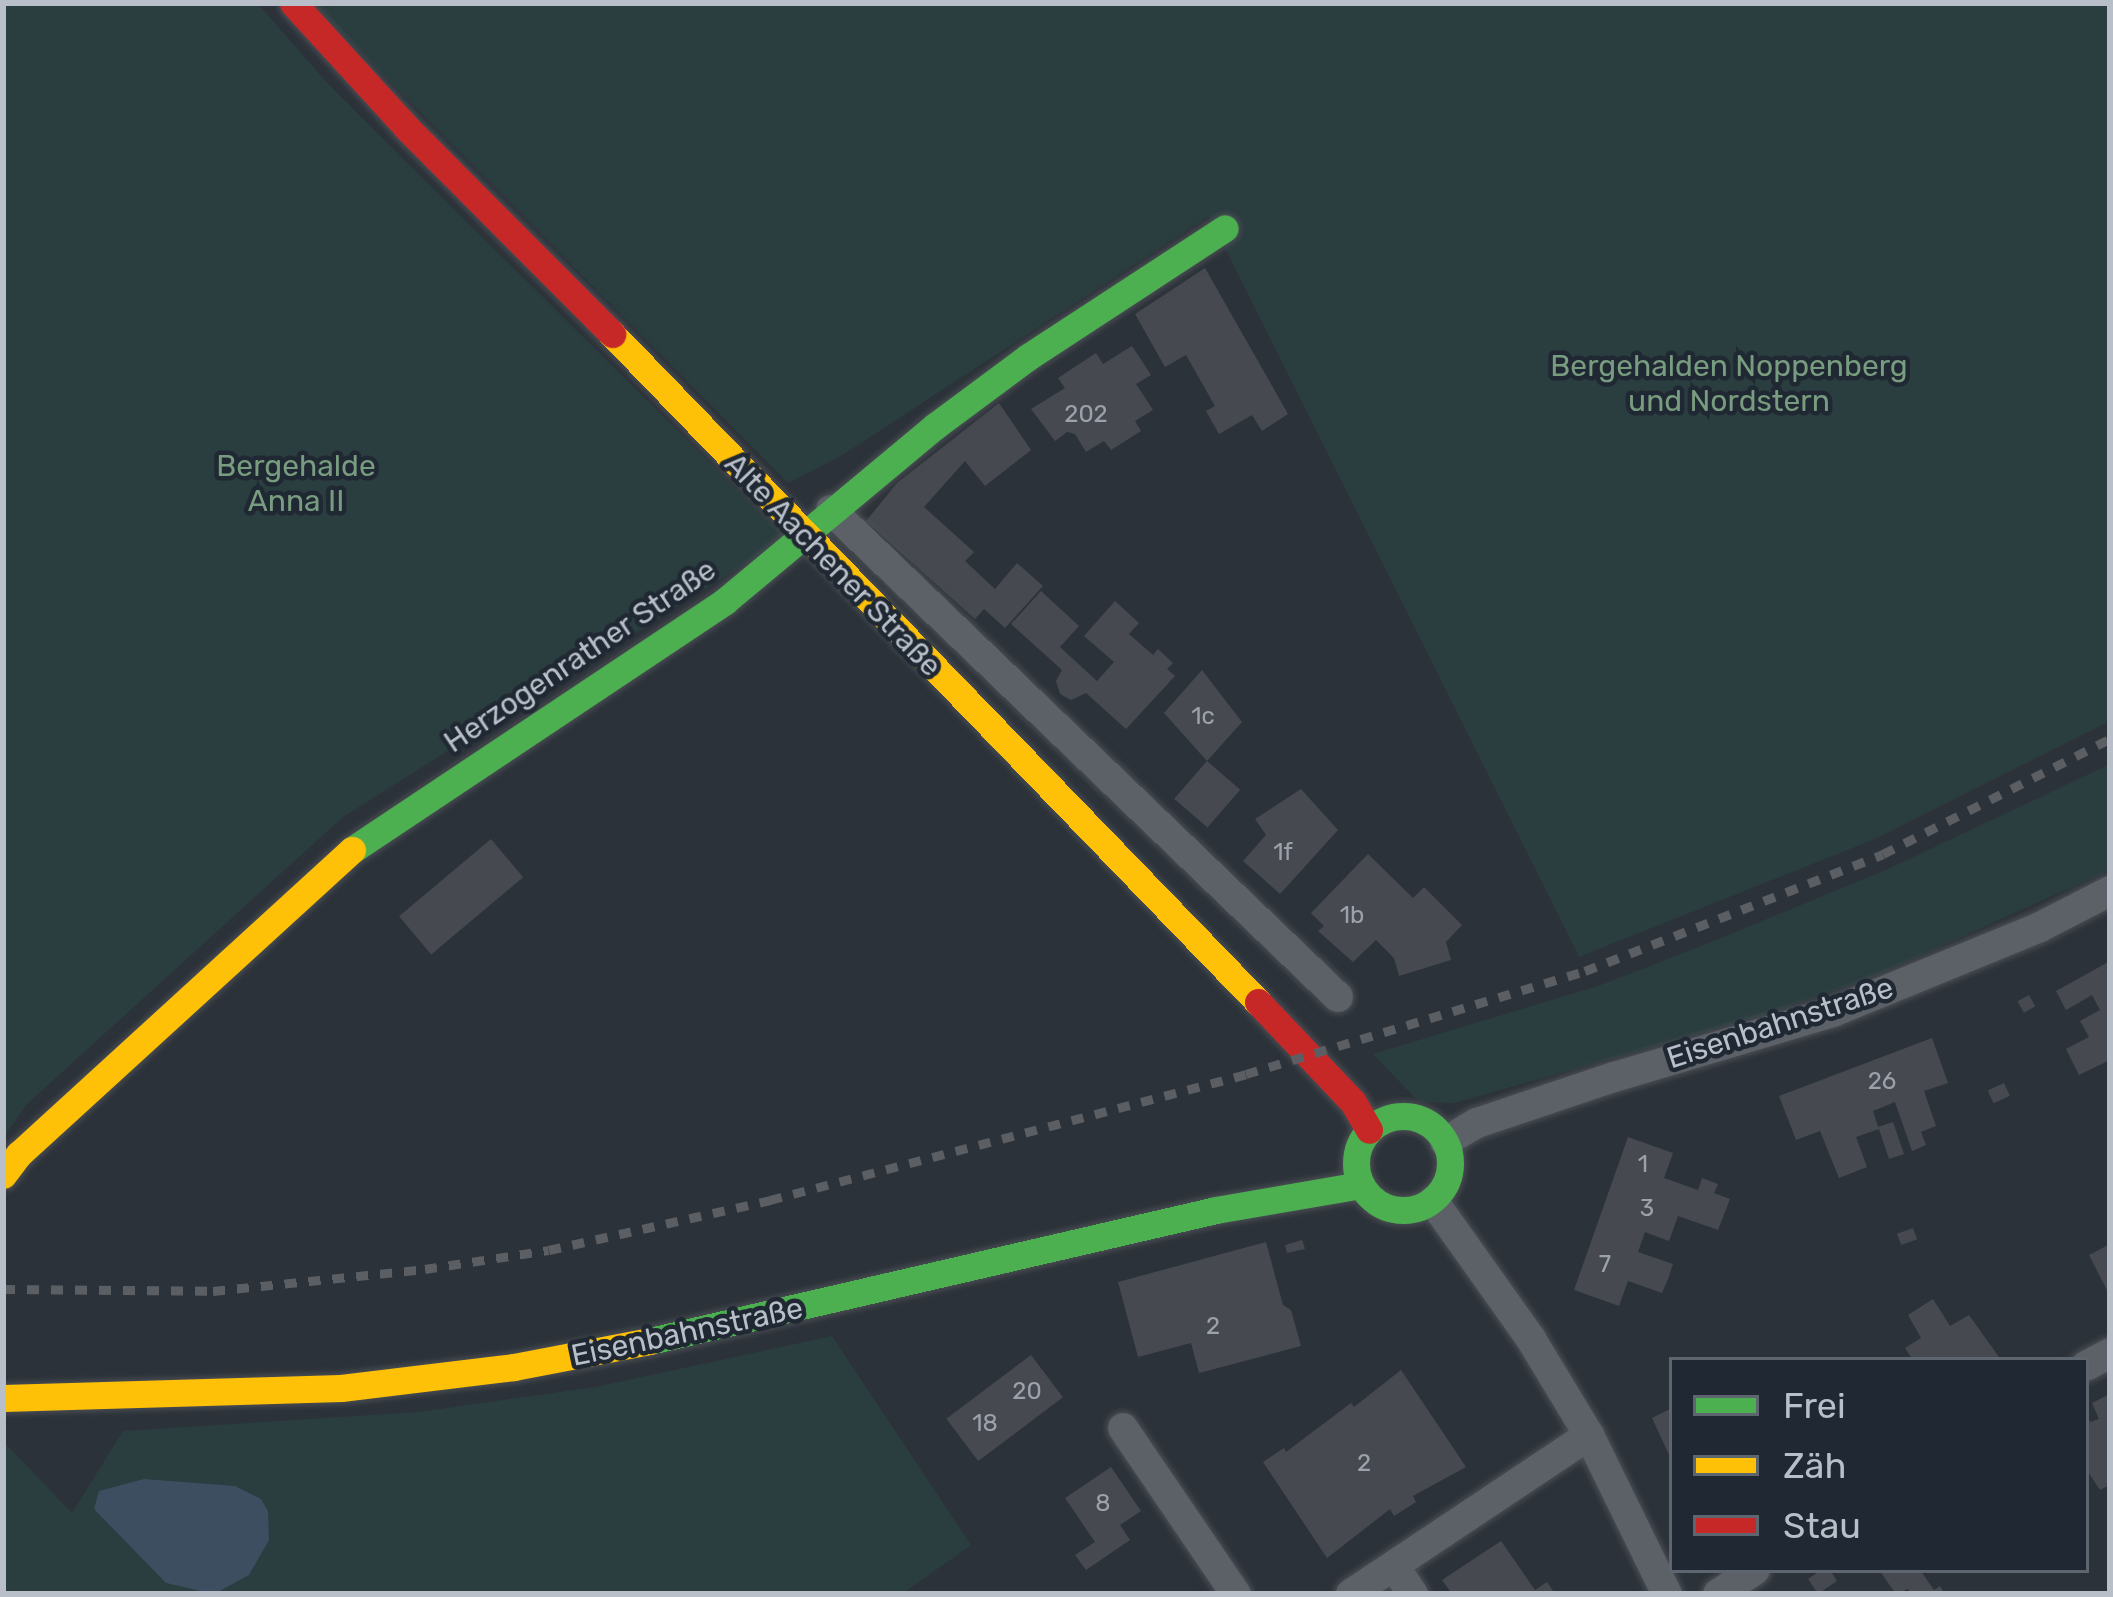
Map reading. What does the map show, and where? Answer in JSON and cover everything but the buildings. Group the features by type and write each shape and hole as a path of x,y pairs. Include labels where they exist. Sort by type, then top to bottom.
{"street":[{"name":"Alte Aachener Straße","path":"292,3 407,128 807,532 963,703 1353,1102 1369,1130"},
{"name":"Herzogenrather Straße","path":"3,1175 19,1154 357,846 724,602 831,510 1028,357 1225,229"},
{"name":"Alte Aachener Straße","path":"831,510 1338,997"},
{"name":"Eisenbahnstraße","path":"1445,1142 1477,1124 1594,1083 1833,1012 2040,927 2110,891"},
{"path":"1395,1116 1410,1116 1437,1130 1445,1142 1449,1173 1433,1201 1407,1211 1392,1210 1379,1205 1360,1185 1356,1156 1369,1130 1395,1116"},
{"name":"Eisenbahnstraße","path":"3,1398 340,1388 514,1367 704,1330 1234,1206 1360,1185"},
{"path":"1433,1201 1531,1339 1589,1435 1667,1594"},
{"path":"1124,1428 1236,1594"},
{"path":"1351,1594 1589,1435"},
{"path":"1394,1566 1413,1594"},
{"path":"1718,1594 1750,1573"}],"green space":[{"name":"Bergehalde Anna II","path":"3,3 257,3 330,86 786,538 343,817 26,1105 3,1138"},
{"name":"Bergehalden Noppenberg und Nordstern","path":"312,3 2110,3 2110,721 1875,839 1579,957 1209,216 841,456 788,483"},
{"path":"2110,764 2110,870 1870,978 1761,1016 1455,1103 1419,1102 1373,1054 1598,986 1704,945 1888,869"},
{"path":"832,1336 971,1545 902,1594 3,1594 3,1441 72,1513 123,1431 418,1412 595,1387"}],"water":[{"path":"144,1479 235,1486 261,1499 268,1511 269,1540 249,1575 214,1594 166,1583 94,1509 99,1491"}],"railway":[{"path":"3,1289 213,1291 425,1269 549,1250 770,1200 1246,1074 1585,971 1883,854 2110,739"}],"traffic: fast":[{"path":"352,850 725,601 935,426 1028,357 1225,228"},
{"path":"1403,1116 1421,1119 1436,1130 1447,1145 1450,1163 1447,1181 1436,1196 1421,1207 1403,1210 1385,1207 1370,1196 1359,1181 1356,1163 1359,1145 1370,1130 1385,1119 1403,1116"},
{"path":"650,1341 1216,1210 1360,1185"}],"traffic: slow":[{"path":"612,334 1258,1002"},
{"path":"3,1175 19,1154 352,850"},
{"path":"3,1398 341,1388 514,1367 650,1341"}],"traffic: jam":[{"path":"293,3 407,128 612,334"},
{"path":"1258,1002 1353,1102 1369,1130"}]}
